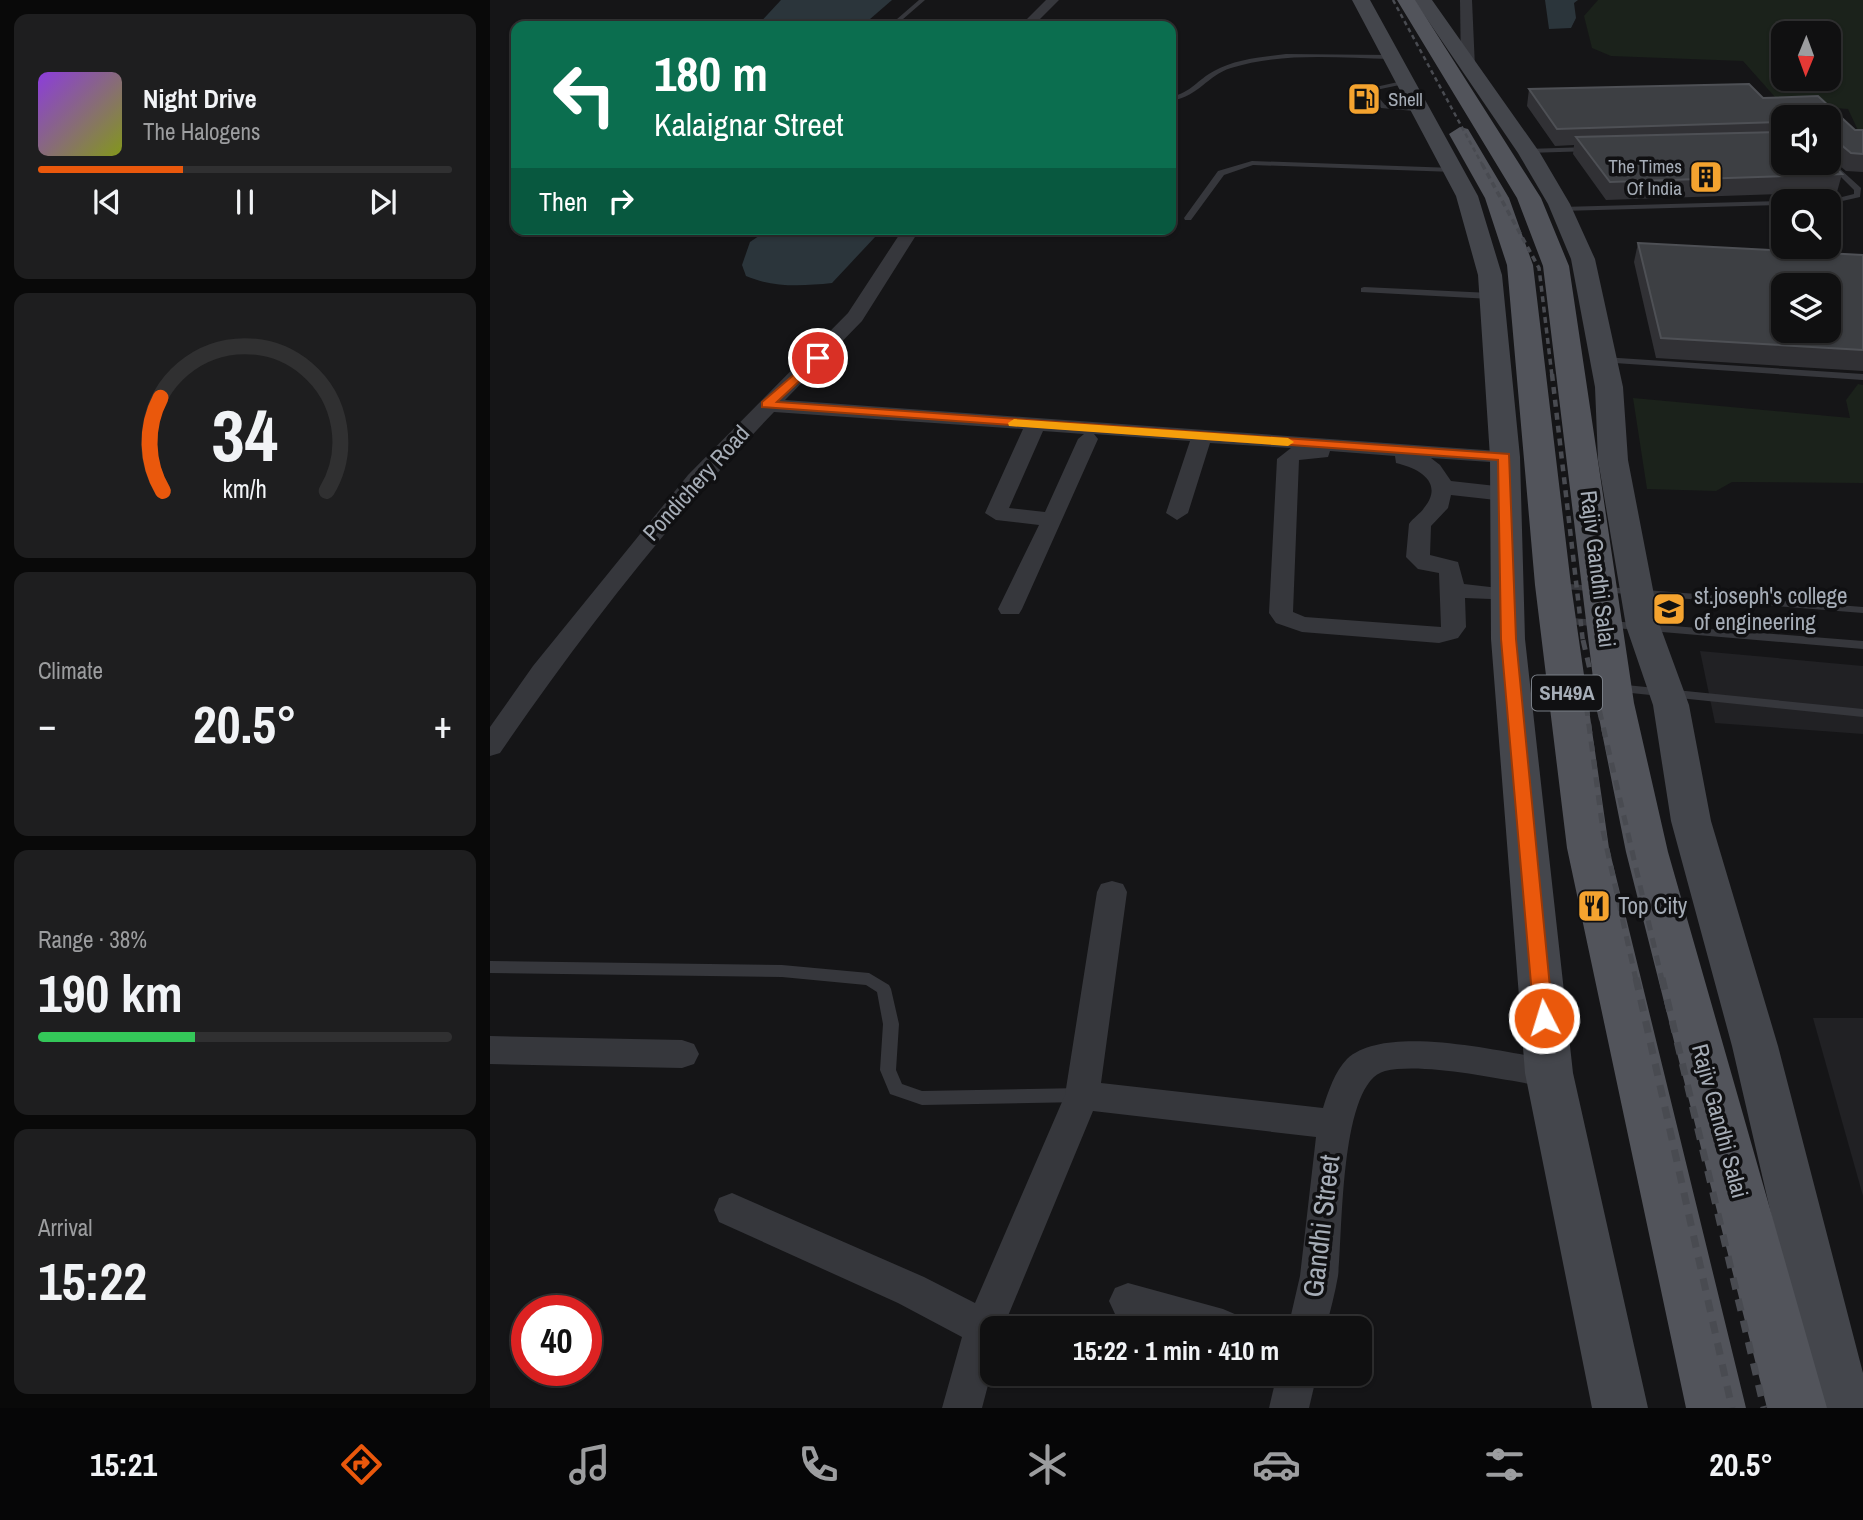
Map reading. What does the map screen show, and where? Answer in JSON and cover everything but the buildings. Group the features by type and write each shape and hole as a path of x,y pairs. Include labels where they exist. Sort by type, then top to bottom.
{"main road":[{"name":"Rajiv Gandhi Salai","path":"1381,0 1497,198 1521,265 1555,603 1588,848 1716,1408"},
{"name":"Rajiv Gandhi Salai","path":"1424,15 1529,198 1556,266 1592,523 1622,608 1613,688 1647,852 1797,1408"},
{"path":"1546,518 1592,523"}],"street":[{"path":"1031,21 1053,0"},
{"path":"1362,0 1467,196 1490,275 1505,475 1509,652 1549,1073 1620,1408"},
{"path":"1466,0 1468,68"},
{"path":"1424,15 1468,68 1527,150 1561,209 1583,259 1609,387 1622,608 1667,693 1691,821 1755,1046 1844,1408"},
{"name":"Pondichery Road","path":"490,747 542,672 639,547 766,405 818,358 855,317 908,235"},
{"path":"766,405 1202,436 1505,475"},
{"path":"1035,425 996,513 1053,520"},
{"path":"1177,513 1202,436"},
{"path":"1010,609 1088,439"},
{"path":"1306,451 1414,459 1436,471 1443,487 1437,508 1420,524 1418,557 1426,564 1450,567 1453,590 1454,627 1449,633 1440,635 1302,624 1285,618 1281,613 1289,459 1293,454 1306,451"},
{"path":"1443,487 1505,475"},
{"path":"1453,590 1507,595"},
{"path":"989,1316 1082,1096 1112,892"},
{"path":"490,1050 682,1054"},
{"name":"Gandhi Street","path":"1310,1316 1319,1276 1334,1124 1353,1076 1362,1064 1376,1058 1407,1057 1549,1073"},
{"path":"1082,1096 1334,1124"},
{"path":"732,1210 911,1290 980,1326"},
{"path":"1128,1301 1181,1316"},
{"path":"962,1408 980,1343"},
{"path":"1289,1408 1294,1386"}],"lane":[{"path":"898,21 922,0"},
{"path":"1176,97 1197,91 1222,68 1264,58 1391,57"},
{"path":"1407,82 1373,89 1372,93 1383,107 1423,111"},
{"path":"1527,150 1595,149"},
{"path":"1188,218 1221,173 1252,163 1454,170"},
{"path":"1841,173 1858,190 1857,195 1841,199"},
{"path":"1561,209 1771,203"},
{"path":"1364,290 1491,296"},
{"path":"1603,360 1863,377"},
{"path":"1555,603 1622,608 1863,610"},
{"path":"1555,603 1622,608 1863,645"},
{"path":"1613,688 1863,712"},
{"path":"490,967 782,971 870,979 884,989 891,1024 888,1070 896,1089 922,1098 1082,1096"}],"shaded area":[{"path":"781,0 892,0 868,21 762,21"},
{"path":"1545,0 1578,0 1574,3 1576,18 1571,28 1549,29"},
{"path":"1598,0 1863,0 1863,141 1848,109 1841,108 1841,105 1781,104 1743,61 1611,56 1592,48 1584,16"},
{"path":"760,235 876,236 832,283 810,285 767,283 746,276 742,265 750,242"},
{"path":"1858,384 1863,385 1863,483 1732,482 1716,491 1647,489 1633,398 1850,418 1846,400"},
{"path":"1700,651 1863,666 1863,734 1715,723"},
{"path":"1813,1018 1863,1018 1863,1196"}],"railway":[{"path":"1393,0 1483,166"},
{"path":"1482,164 1539,268 1552,376"},
{"path":"1552,374 1583,642"},
{"path":"1583,640 1662,980"},
{"path":"1584,688 1603,831 1636,980"},
{"path":"1636,978 1732,1408"},
{"path":"1662,978 1764,1408"}],"slow traffic":[{"path":"1014,423 1288,442"}],"place":[{"name":"Shell","path":"1364,99"},
{"name":"The Times Of India","path":"1706,177"},
{"name":"st.joseph's college of engineering","path":"1669,609"},
{"name":"Top City","path":"1594,906"}],"route":[{"path":"818,358 766,405 1504,457 1508,639 1544,1018"}]}
